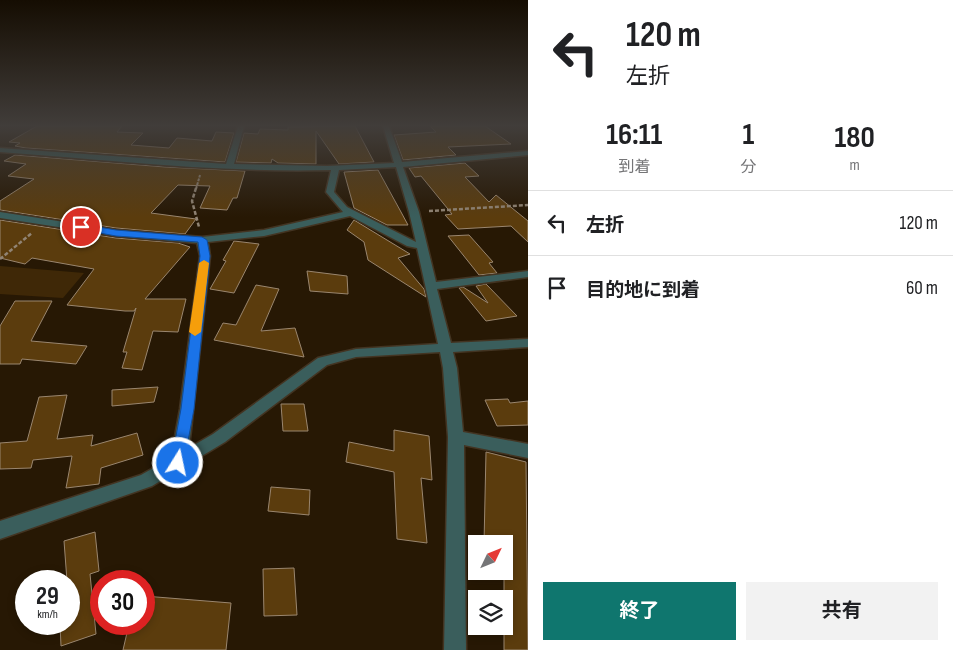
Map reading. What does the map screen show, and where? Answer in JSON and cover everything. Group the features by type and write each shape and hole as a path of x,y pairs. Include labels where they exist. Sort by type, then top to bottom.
{"street":[{"path":"88,156 208,165 335,168 489,156"},
{"path":"230,165 232,156"},
{"path":"397,156 414,212 447,349 456,438 455,650"},
{"path":"335,168 330,192 336,203 351,213 411,244 422,246"},
{"path":"0,215 116,233 202,240 264,233 351,213"},
{"path":"178,463 187,409 205,256 202,240"},
{"path":"432,286 528,274"},
{"path":"0,530 146,481 218,438 323,361 356,353 528,343"},
{"path":"456,438 528,451"}],"path":[{"path":"202,240 192,201 201,172 208,165"},
{"path":"414,212 528,205"},
{"path":"0,259 46,222"}],"shaded area":[{"path":"0,266 84,273 63,298 0,294"}],"building":[{"path":"13,156 32,156 245,171 237,198 233,198 227,210 200,208 210,186 178,185 151,213 196,219 185,234 116,228 0,210 0,201 34,179 8,176 26,164 4,161"},
{"path":"144,156 227,156 225,162"},
{"path":"238,156 316,156 316,164 278,163 272,159 271,163 236,162"},
{"path":"334,156 371,156 374,162 339,164"},
{"path":"402,156 442,156 403,160"},
{"path":"465,163 479,176 465,177 489,202 496,195 528,221 528,242 511,226 458,229 445,215 452,214 421,176 415,177 409,168"},
{"path":"378,170 408,225 387,225 354,208 344,172"},
{"path":"0,220 116,238 178,243 190,247 145,299 186,299 178,332 153,331 142,370 122,368 127,352 123,352 136,308 134,311 125,311 67,305 94,269 32,258 25,264 0,258"},
{"path":"354,220 410,254 398,258 424,289 426,297 368,260 364,242 347,230"},
{"path":"469,235 493,262 489,263 497,273 479,275 448,236"},
{"path":"234,241 259,244 234,293 210,289 226,261 223,260"},
{"path":"307,271 347,276 348,294 310,291"},
{"path":"486,284 517,316 486,321 459,288 463,287 488,303 476,286"},
{"path":"256,285 279,289 261,331 295,328 304,357 214,340 223,323 236,325"},
{"path":"15,301 52,301 31,341 87,346 76,364 22,359 20,364 0,364 0,326"},
{"path":"158,387 154,402 112,406 112,390"},
{"path":"67,395 57,439 93,435 91,446 137,433 143,455 101,468 99,484 66,488 72,456 33,460 31,468 0,469 0,443 27,441 39,397"},
{"path":"508,399 510,403 528,401 528,425 497,426 485,400"},
{"path":"281,404 304,404 308,431 283,431"},
{"path":"394,430 429,436 432,480 421,478 427,543 397,539 394,472 346,462 349,442 394,451"},
{"path":"486,452 526,462 528,650 504,650 504,635 513,635 513,590 504,590 504,580 513,580 513,535 484,535"},
{"path":"271,487 310,490 309,515 268,511"},
{"path":"95,532 99,570 90,570 90,635 93,635 61,646 60,635 80,635 80,570 66,570 64,541"},
{"path":"294,568 297,615 264,616 263,569"},
{"path":"155,597 231,603 226,650 123,650 126,635 155,635"}],"slow traffic":[{"path":"195,332 204,263"}],"route":[{"path":"81,227 116,233 202,240 205,256 187,409 178,463"}]}
